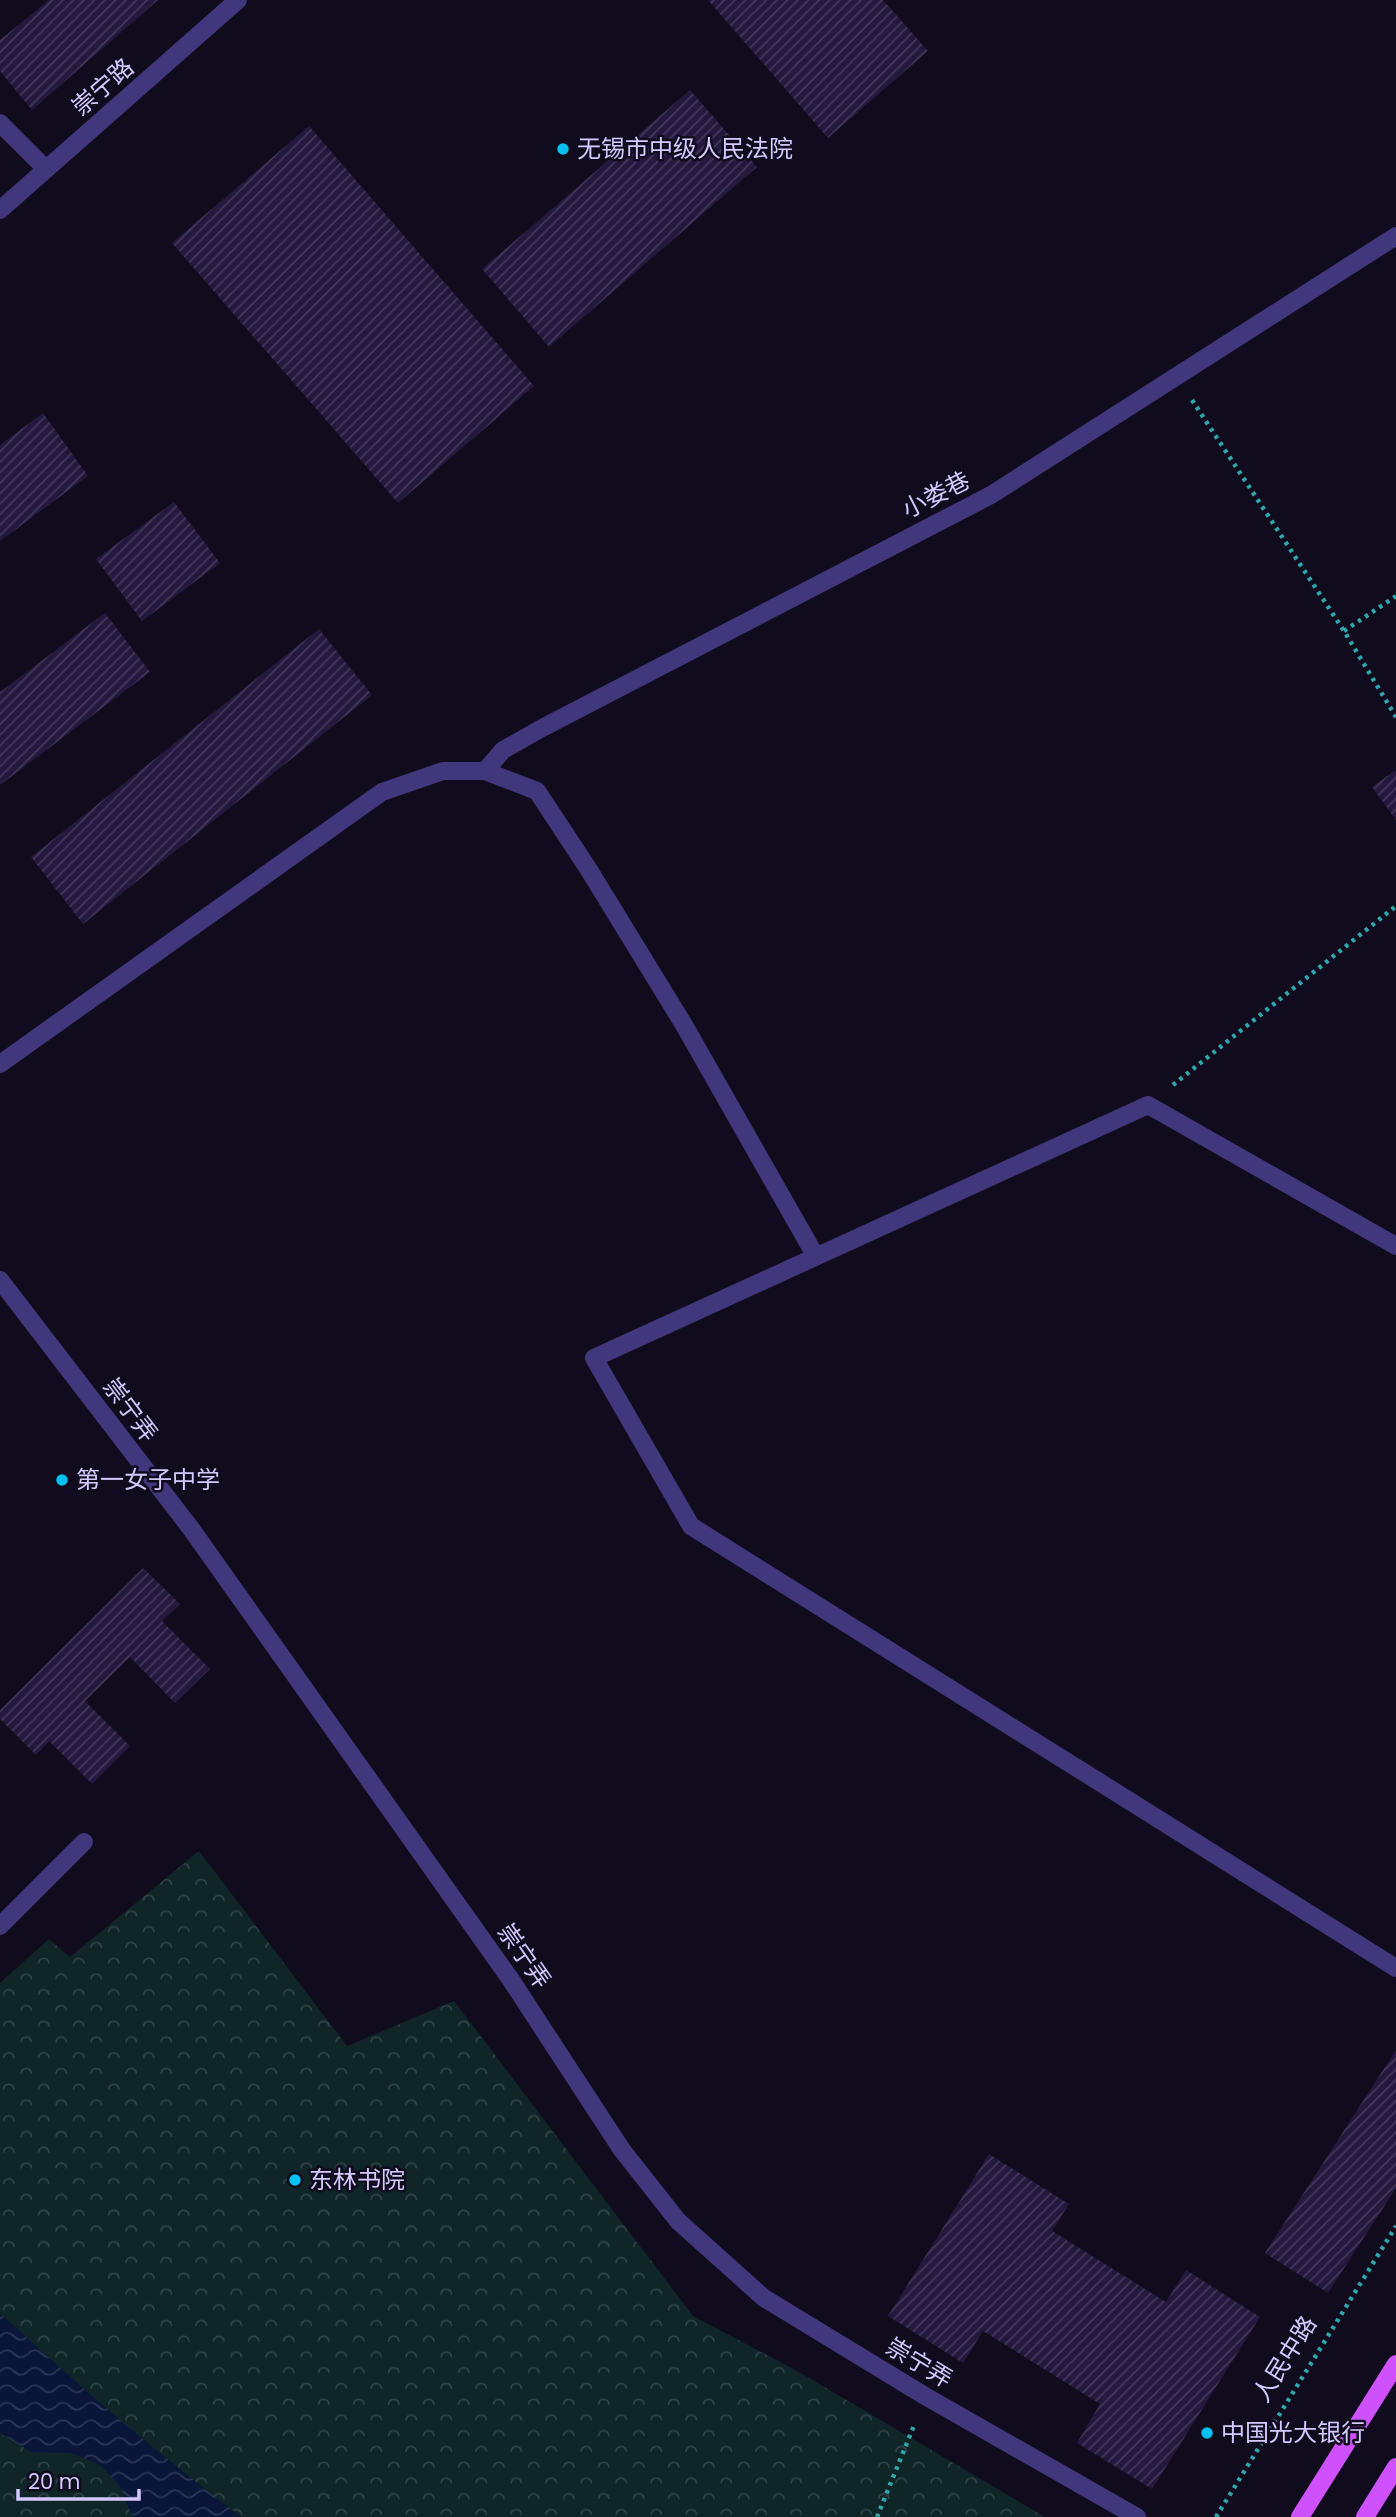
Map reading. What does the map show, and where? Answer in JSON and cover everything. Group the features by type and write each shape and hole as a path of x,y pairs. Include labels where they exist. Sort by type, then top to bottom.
{"main road":[{"path":"1300,2517 1396,2364"},
{"path":"1365,2517 1396,2467"}],"street":[{"name":"崇宁路","path":"0,210 238,0"},
{"path":"0,123 46,169"},
{"name":"小娄巷","path":"485,771 503,750 544,727 991,495 1396,236"},
{"path":"0,1064 382,792 443,771 485,771 537,791 684,1025 816,1255"},
{"path":"1396,1246 1148,1105 594,1358 691,1526 1396,1968"},
{"name":"崇宁弄","path":"0,1280 192,1530 512,1980 622,2150 678,2221 764,2298 925,2396 1137,2517"},
{"path":"0,1926 84,1842"}],"path":[{"path":"1177,376 1344,631 1396,717"},
{"path":"1344,631 1396,596"},
{"path":"1148,1105 1396,906"},
{"name":"人民中路","path":"1216,2517 1396,2227"},
{"path":"877,2517 925,2396"}],"green space":[{"name":"东林书院","path":"199,1851 347,2046 454,2001 693,2316 799,2372 1045,2517 0,2517 0,1983 49,1939 70,1957"}],"water":[{"path":"0,2313 118,2418 241,2517 135,2517 131,2514 121,2487 100,2465 71,2453 31,2452 0,2433"}],"building":[{"path":"49,0 158,0 32,110 0,71 0,40"},
{"path":"708,0 883,0 928,51 828,138"},
{"path":"690,90 757,167 549,347 482,269"},
{"path":"309,126 534,386 398,503 172,243"},
{"path":"43,413 88,476 0,541 0,445"},
{"path":"174,502 220,563 142,621 96,559"},
{"path":"105,613 150,672 0,785 0,692"},
{"path":"319,629 372,695 83,924 31,857"},
{"path":"1396,770 1396,820 1372,787"},
{"path":"143,1568 180,1604 162,1621 210,1669 175,1703 130,1657 85,1701 130,1746 92,1784 49,1741 36,1755 0,1719 0,1710"},
{"path":"1396,2050 1396,2188 1328,2293 1265,2253"},
{"path":"989,2154 1069,2204 1052,2231 1166,2302 1186,2270 1260,2317 1152,2489 1077,2443 1100,2404 983,2331 963,2363 888,2316"}],"place":[{"name":"无锡市中级人民法院","path":"563,149"},
{"name":"第一女子中学","path":"62,1480"},
{"name":"东林书院","path":"295,2180"},
{"name":"中国光大银行","path":"1207,2433"}]}
